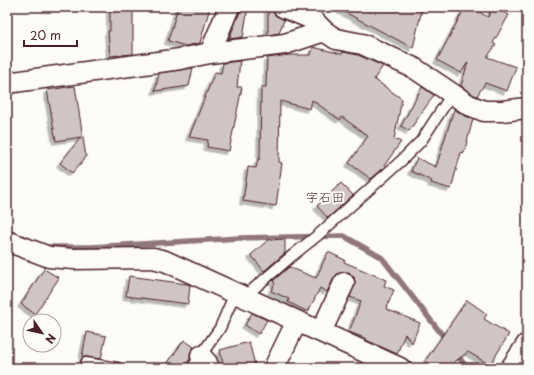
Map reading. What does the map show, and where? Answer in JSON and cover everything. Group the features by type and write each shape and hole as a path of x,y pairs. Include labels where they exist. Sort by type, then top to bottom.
{"street":[{"path":"210,53 229,7"},
{"path":"283,7 312,19 324,31 336,39 362,44 414,68 469,105 484,112 502,112 527,108"},
{"path":"7,84 180,59 210,53 285,44 324,31"},
{"path":"7,241 49,257 74,259 153,258 165,261 396,367"},
{"path":"321,332 344,284"},
{"path":"274,368 296,321"},
{"path":"511,368 527,344"}],"lane":[{"path":"200,364 240,295 318,235 418,145 452,94"},
{"path":"86,363 117,368"}],"building":[{"path":"110,7 133,7 133,54 110,56 108,31 110,31"},
{"path":"178,7 210,7 200,43 186,46 168,41"},
{"path":"242,7 248,7 243,37 229,39"},
{"path":"268,7 272,7 274,14 284,20 279,33 268,35"},
{"path":"335,7 412,7 422,9 413,48"},
{"path":"465,7 470,7 488,17 493,7 509,15 493,43 496,45 487,57 516,67 507,91 485,83 477,96 474,95 461,86 468,62 461,73 437,60"},
{"path":"313,47 342,54 343,52 358,55 383,66 374,79 402,99 394,139 401,142 381,170 371,179 349,163 368,136 342,117 340,120 312,100 310,109 280,101 279,162 282,163 276,206 243,201 248,167 256,168 258,159 260,159 261,87 266,87 267,58 289,55 311,55"},
{"path":"240,61 237,87 242,87 229,151 207,147 208,140 189,137 215,72 221,73 223,63"},
{"path":"193,68 189,86 155,91 159,73"},
{"path":"75,86 86,157 72,173 60,163 81,137 56,141 47,90"},
{"path":"422,87 434,95 409,131 401,126"},
{"path":"454,109 473,119 464,153 461,152 451,189 431,183 432,181 411,171 417,158 436,167"},
{"path":"341,183 353,195 328,218 317,206"},
{"path":"285,239 285,253 264,271 251,255 268,240"},
{"path":"328,252 345,260 344,262 386,280 384,286 394,290 386,309 420,323 412,343 405,334 397,354 349,332 361,301 350,297 355,282 354,277 349,272 337,274 327,292 320,288 308,312 288,302 289,299 271,291 275,283 273,281 289,267 316,278"},
{"path":"44,269 59,278 36,313 21,304"},
{"path":"129,276 190,285 188,304 126,296"},
{"path":"467,300 487,314 484,319 509,334 490,365 468,352 446,368 431,368 425,361"},
{"path":"252,313 267,320 259,334 245,325"},
{"path":"87,332 106,336 101,359 82,357"},
{"path":"184,340 194,347 190,353 190,359 183,368 164,368"},
{"path":"249,342 255,365 244,368 224,368 220,350"}],"waterway":[{"path":"44,247 91,247 240,238 344,236 382,258 447,341"},
{"path":"455,352 467,368"}],"district":[{"name":"字石田","path":"325,197"}]}
